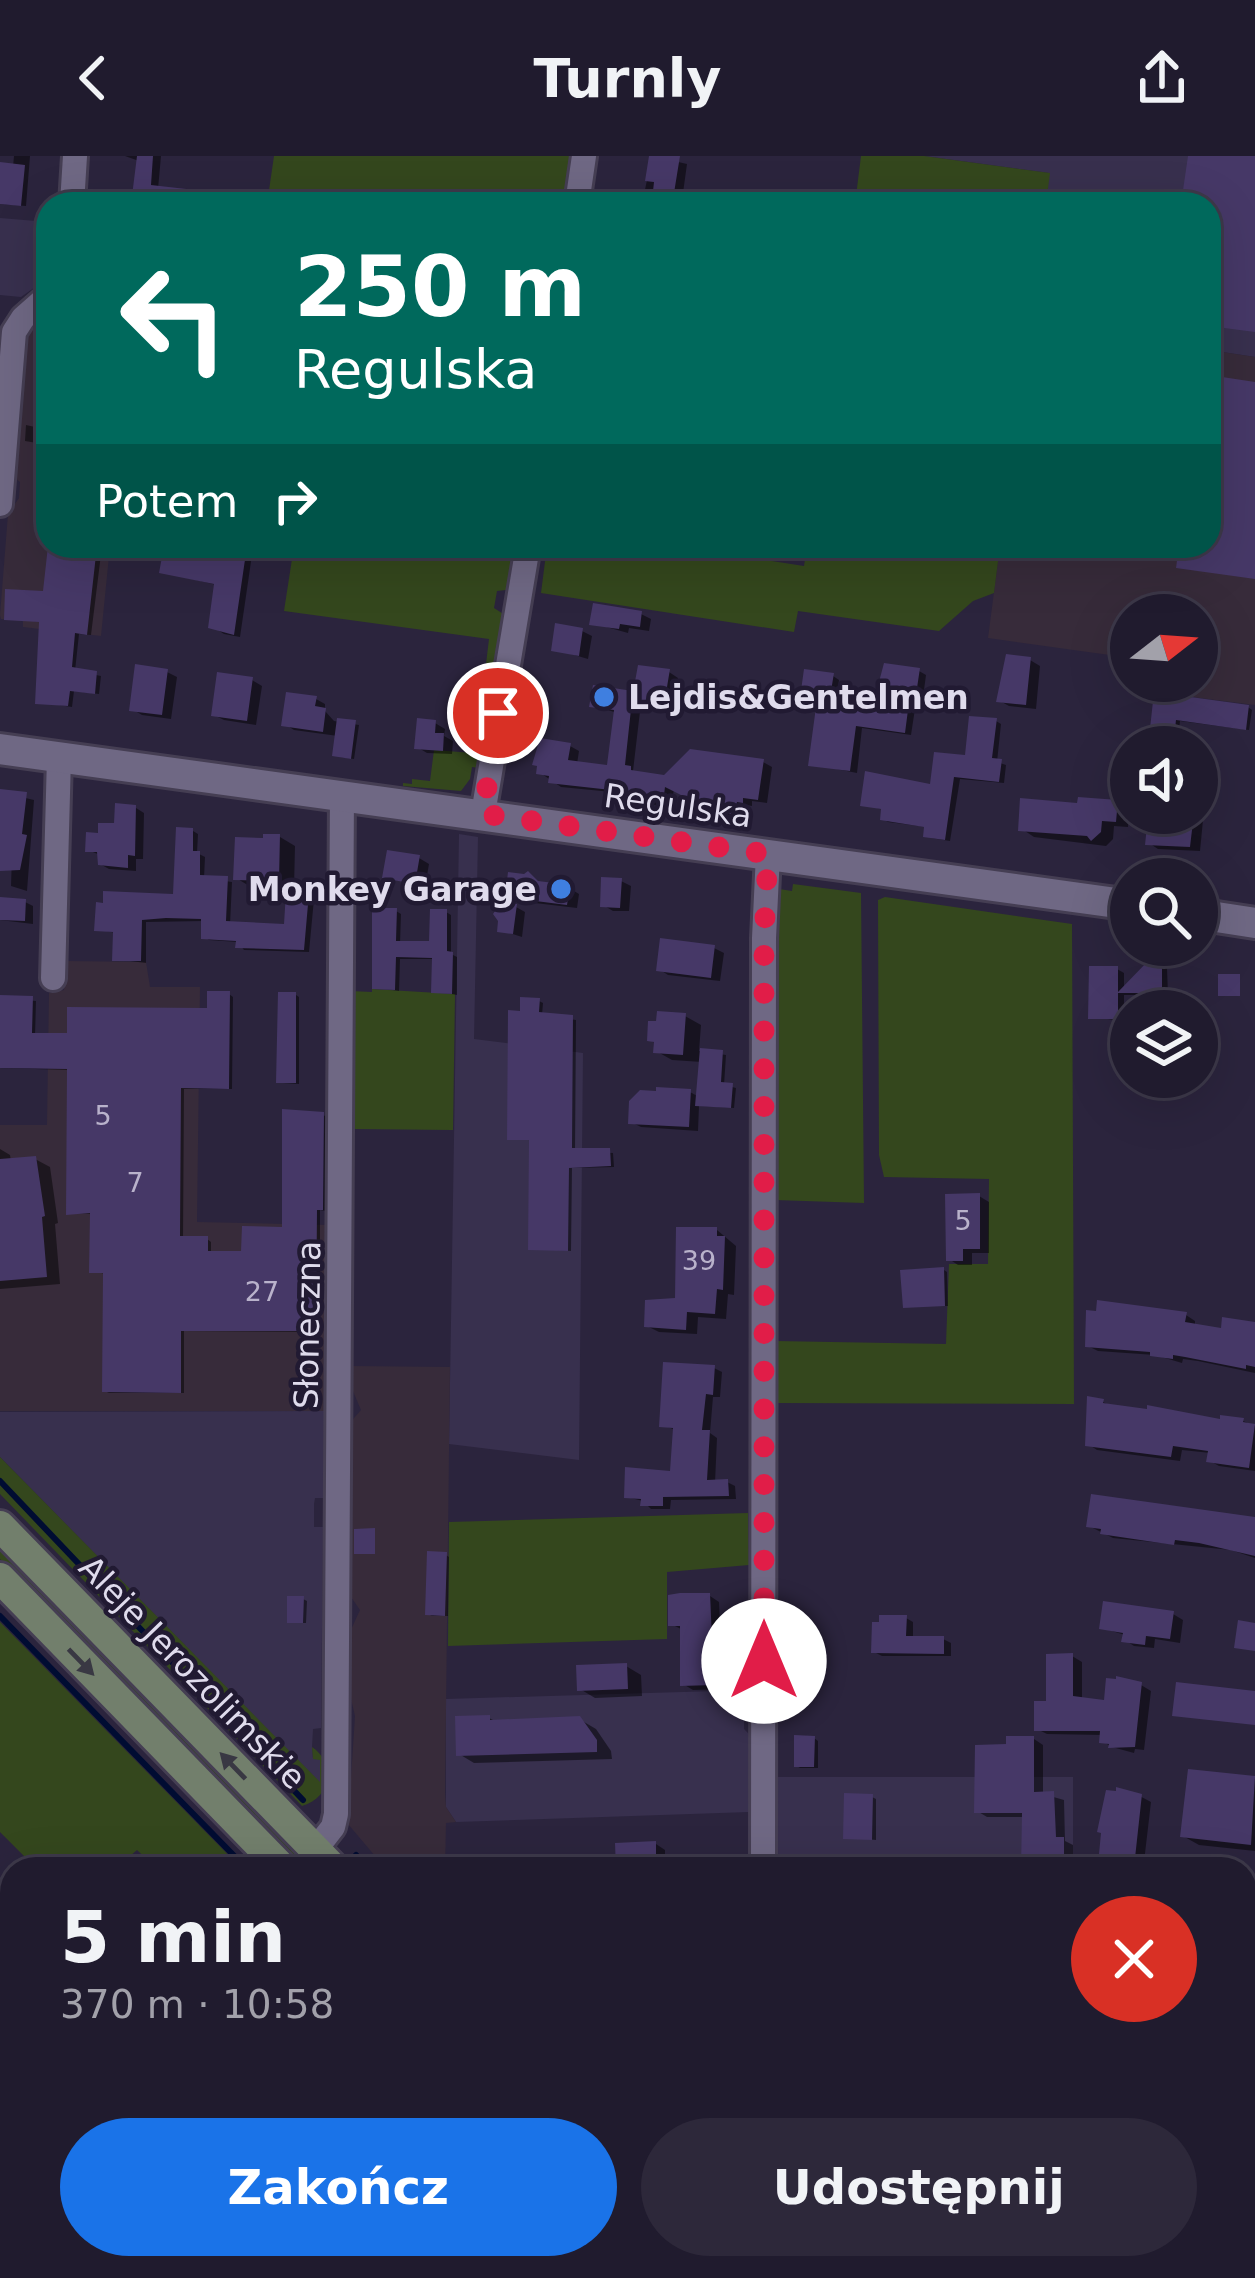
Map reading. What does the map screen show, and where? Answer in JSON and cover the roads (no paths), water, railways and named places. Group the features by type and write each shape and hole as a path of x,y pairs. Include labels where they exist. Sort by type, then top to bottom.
{"main road":[{"name":"Aleje Jerozolimskie","path":"0,1526 322,1857"},
{"path":"0,1578 271,1857"}],"street":[{"path":"73,192 75,156"},
{"path":"579,192 584,156"},
{"path":"0,504 14,332 36,307"},
{"path":"483,814 526,558"},
{"name":"Regulska","path":"0,748 1110,902"},
{"path":"52,978 59,757"},
{"name":"Słoneczna","path":"325,1857 336,1814 342,794"},
{"path":"763,1857 768,854"},
{"path":"1218,917 1255,922"}],"waterway":[{"path":"0,1481 303,1800"},
{"path":"0,1616 235,1857"}],"place":[{"name":"Lejdis&Gentelmen","path":"604,697"},
{"name":"Monkey Garage","path":"561,889"}]}
